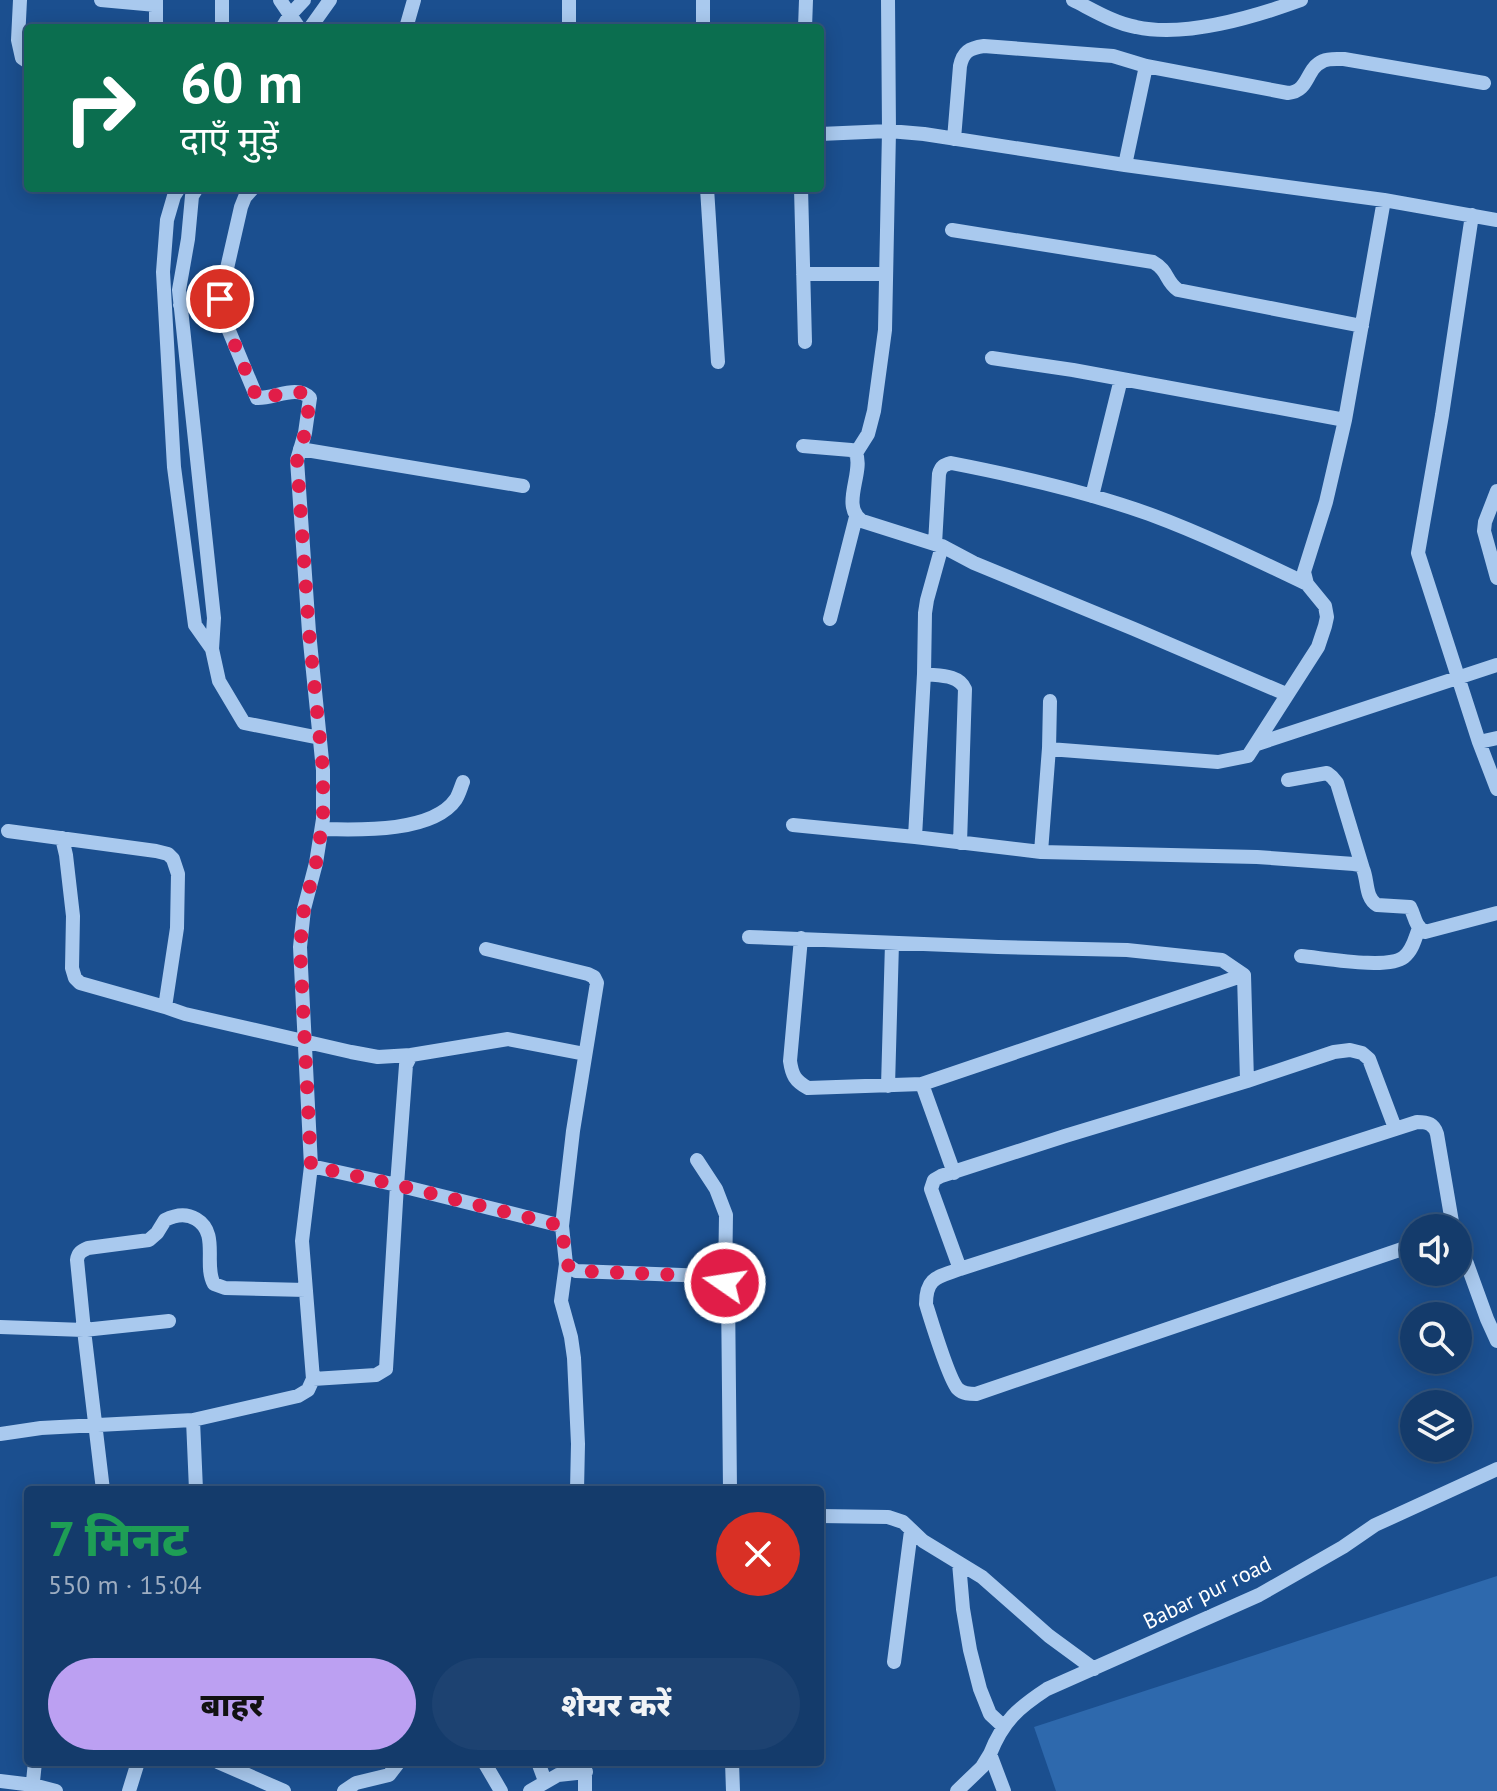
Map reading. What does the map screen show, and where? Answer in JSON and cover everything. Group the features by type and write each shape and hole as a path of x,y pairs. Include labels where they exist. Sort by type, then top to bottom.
{"street":[{"path":"20,0 18,40 24,59"},
{"path":"101,0 156,3 156,24"},
{"path":"222,0 222,24"},
{"path":"280,0 290,24"},
{"path":"290,24 304,0"},
{"path":"313,24 330,0"},
{"path":"407,24 414,0"},
{"path":"569,0 569,24"},
{"path":"703,0 703,24"},
{"path":"805,24 806,0"},
{"path":"856,453 868,434 874,411 885,330 888,0"},
{"path":"1073,0 1133,27 1181,31 1261,15 1301,0"},
{"path":"954,139 962,56 969,49 984,46 1113,56 1146,66 1288,93 1301,89 1317,64 1328,59 1344,59 1484,83"},
{"path":"1125,165 1146,66"},
{"path":"824,134 889,131 924,134 1384,200 1497,220"},
{"path":"176,192 167,220 163,272 174,467 195,625 212,649"},
{"path":"194,192 179,290 214,618 212,649 219,681 244,723 320,738"},
{"path":"0,1434 41,1428 193,1420 298,1396 308,1390 313,1379 302,1241 311,1166 300,947 322,829 323,770 309,632 297,460 310,398 304,392 296,391 257,398 219,313 241,207 249,192"},
{"path":"707,192 718,362"},
{"path":"801,192 805,342"},
{"path":"1049,748 1218,762 1248,756 1318,647 1327,617 1325,606 1307,584 1304,572 1326,502 1345,420 1384,200"},
{"path":"1472,215 1418,553 1497,789"},
{"path":"952,230 1153,262 1162,267 1172,286 1178,290 1362,326"},
{"path":"803,274 886,274"},
{"path":"180,305 219,308"},
{"path":"992,358 1345,420"},
{"path":"1092,496 1121,379"},
{"path":"803,446 856,453 859,463 853,512 862,521 938,545 1286,694"},
{"path":"300,449 523,486"},
{"path":"915,837 927,600 938,545 939,474 945,464 1028,478 1149,514 1214,540 1307,584"},
{"path":"1497,491 1484,531 1497,578"},
{"path":"830,619 856,517"},
{"path":"1257,744 1497,665"},
{"path":"924,674 957,679 965,689 960,843"},
{"path":"1041,852 1050,701"},
{"path":"1479,742 1497,738"},
{"path":"1288,780 1327,773 1337,783 1372,903 1410,907 1419,928 1425,932 1497,913"},
{"path":"322,829 400,827 433,817 456,799 463,782"},
{"path":"793,825 1041,852 1257,857 1354,864 1363,869"},
{"path":"8,831 168,854 176,863 178,874 177,928 165,1007"},
{"path":"62,838 73,916 72,968 80,983 185,1014 378,1057 411,1055 508,1039 585,1054"},
{"path":"1301,956 1395,962 1409,952 1419,928"},
{"path":"749,937 1127,950 1222,960 1244,975"},
{"path":"801,938 790,1061 791,1073 808,1088 922,1084 1244,975"},
{"path":"888,1086 892,943"},
{"path":"486,949 594,977 597,983 573,1131 562,1226 566,1264 561,1301 574,1358 577,1486"},
{"path":"1244,975 1247,1081"},
{"path":"960,1269 931,1189 934,1180 941,1176 1334,1052 1350,1050 1362,1053 1369,1059 1395,1128"},
{"path":"313,1379 376,1375 386,1369 406,1065 411,1055"},
{"path":"922,1084 954,1173"},
{"path":"1400,1250 976,1394 967,1394 956,1388 926,1304 926,1292 937,1277 1417,1122 1430,1123 1435,1127 1451,1214"},
{"path":"697,1160 716,1189 726,1215 730,1486"},
{"path":"311,1166 562,1226"},
{"path":"103,1486 77,1260 82,1250 149,1240 165,1220 184,1215 195,1218 206,1229 210,1239 211,1280 218,1287 306,1290"},
{"path":"566,1264 576,1271 708,1276 725,1283"},
{"path":"1472,1278 1497,1341"},
{"path":"0,1327 84,1330 169,1321"},
{"path":"193,1420 196,1486"},
{"name":"Babar pur road","path":"957,1791 982,1767 997,1735 1024,1704 1047,1689 1259,1595 1375,1525 1497,1469"},
{"path":"824,1516 888,1517 903,1522 936,1549 982,1577 1049,1636 1094,1669"},
{"path":"894,1662 911,1531"},
{"path":"959,1563 963,1609 980,1689 990,1714 1004,1727"},
{"path":"990,1754 1004,1791"},
{"path":"32,1788 35,1766"},
{"path":"129,1791 137,1766"},
{"path":"227,1766 284,1791"},
{"path":"344,1791 356,1783 389,1775 396,1766"},
{"path":"486,1766 501,1791"},
{"path":"539,1766 545,1781"},
{"path":"732,1766 733,1791"},
{"path":"530,1791 558,1775 586,1767 585,1791"},
{"path":"0,1781 56,1791"}],"shaded area":[{"path":"1497,1576 1497,1791 1056,1791 1034,1727"}],"route":[{"path":"220,299 219,313 257,398 296,391 308,394 310,398 297,460 309,632 323,770 323,819 304,909 300,947 311,1166 562,1226 566,1264 576,1271 708,1276 725,1283"}]}
